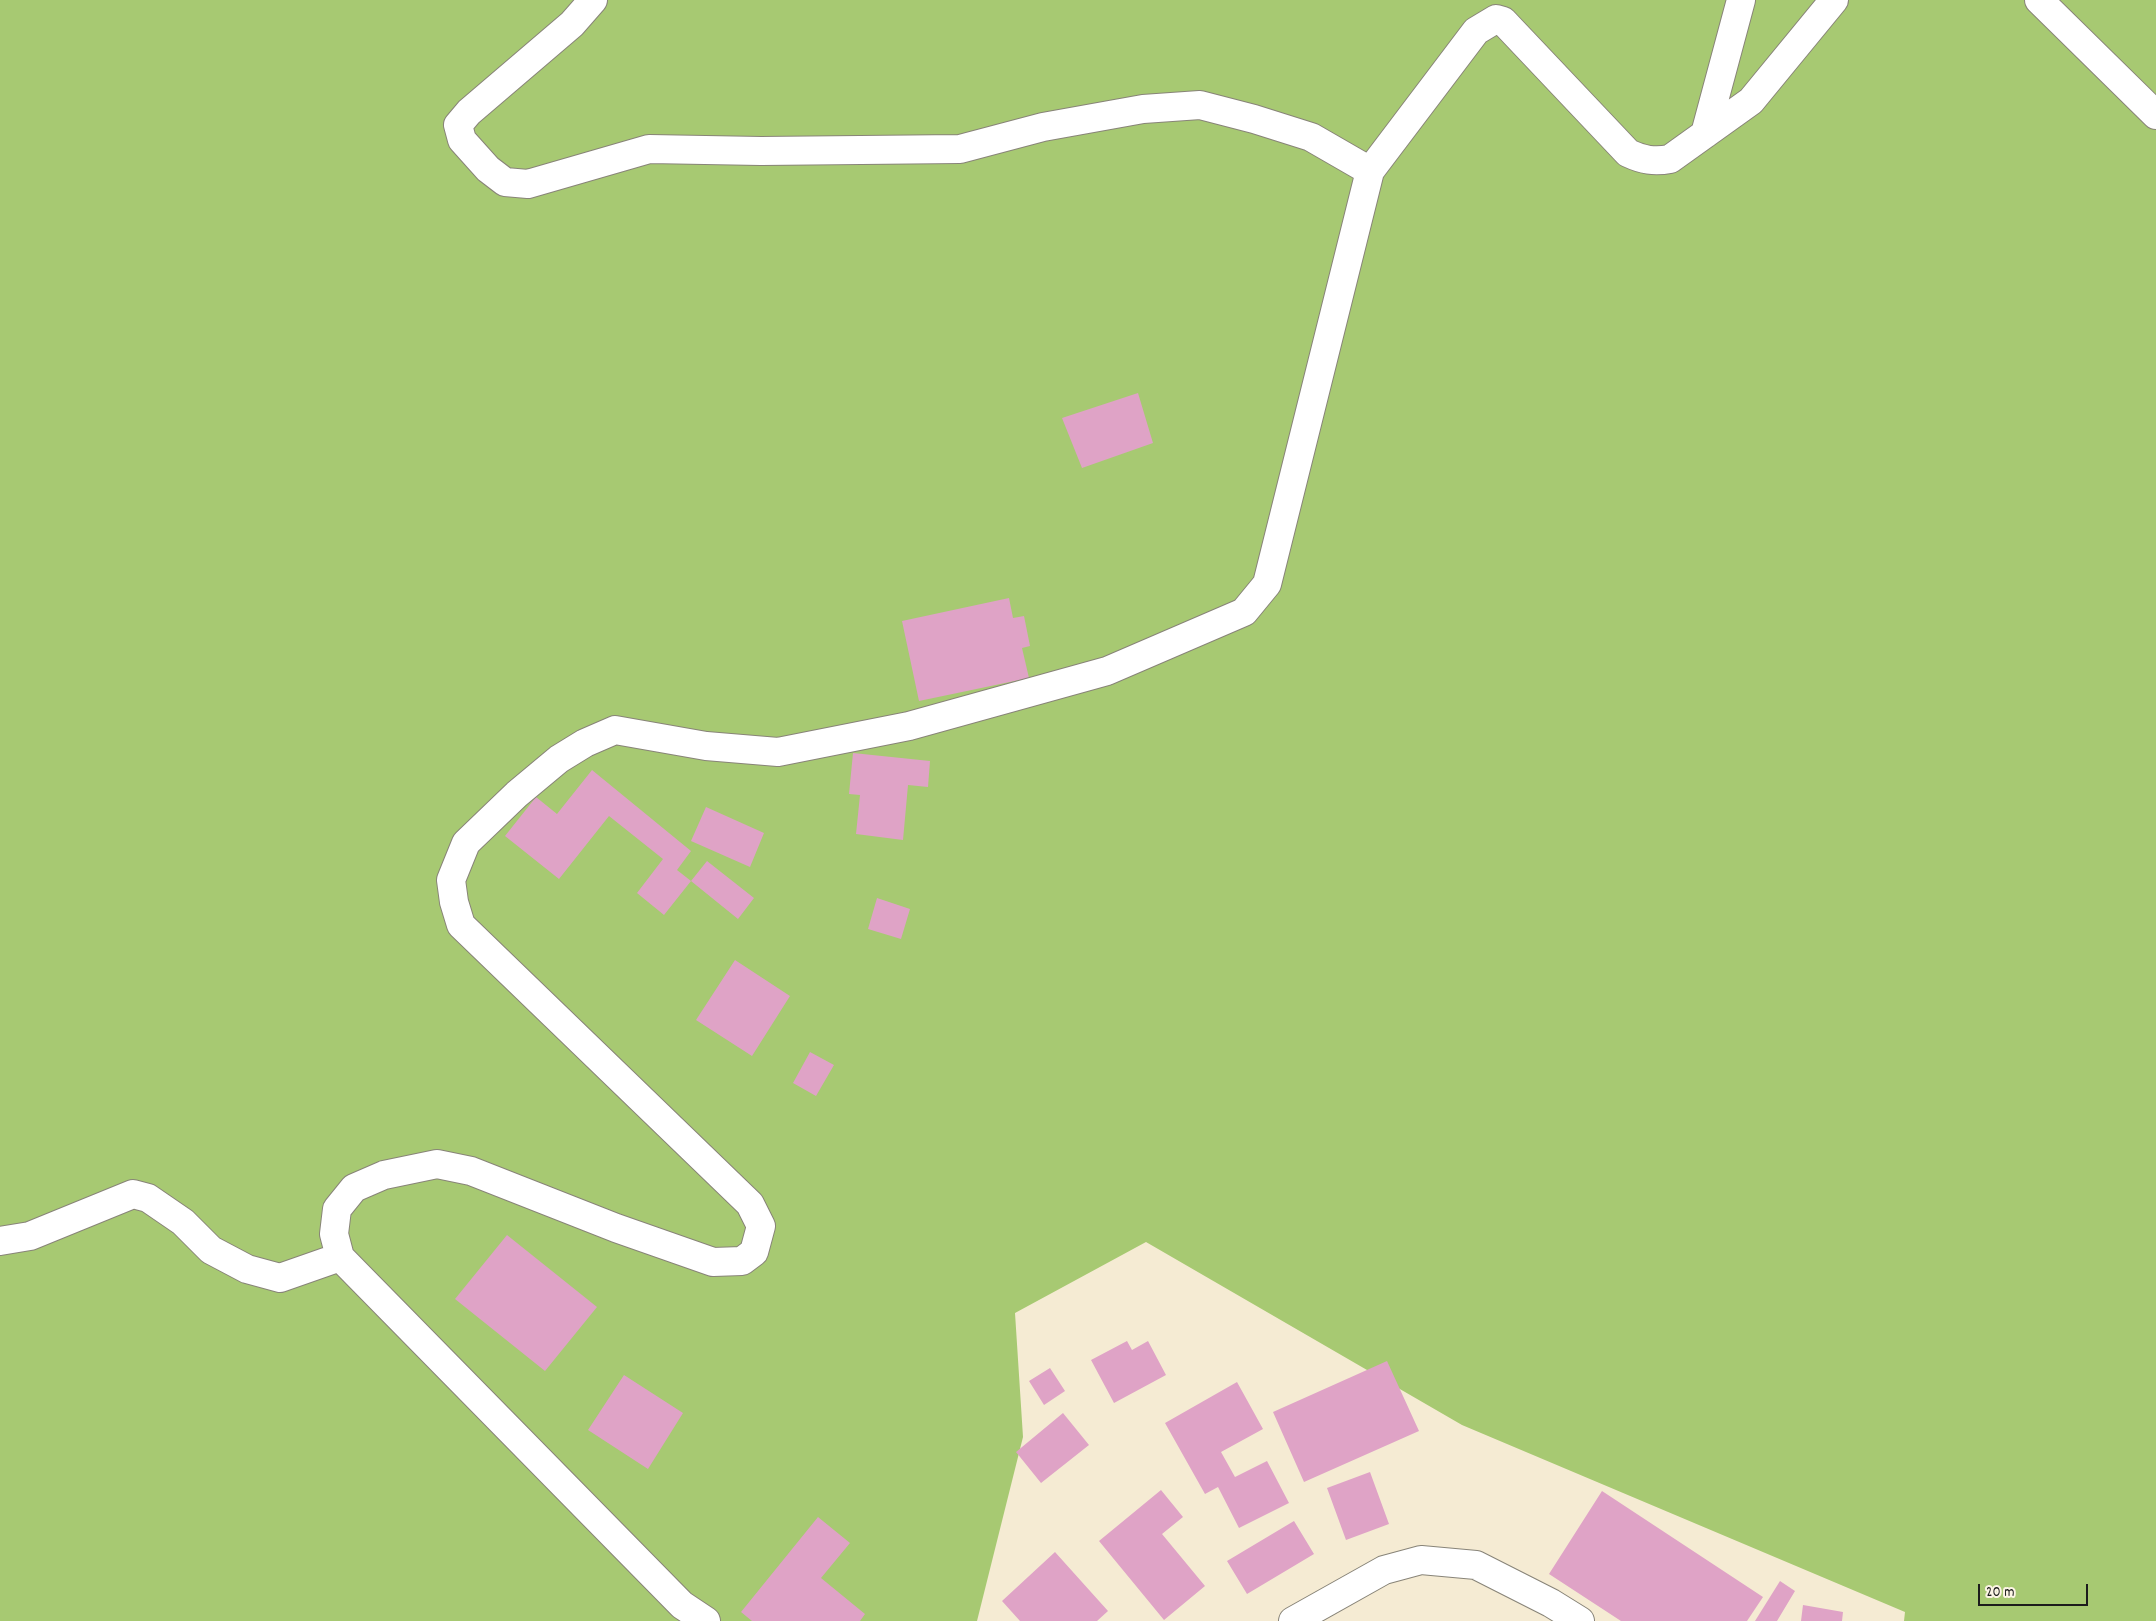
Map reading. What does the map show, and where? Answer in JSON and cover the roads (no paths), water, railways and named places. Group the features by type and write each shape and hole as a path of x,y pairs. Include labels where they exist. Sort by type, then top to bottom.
{"street":[{"path":"594,0 572,24 469,112 458,125 462,140 488,169 505,182 528,184 649,149 761,151 960,149 1043,127 1144,110 1200,105 1311,137 1370,171"},
{"path":"1704,134 1741,0"},
{"path":"706,1621 682,1605 340,1257 334,1234 337,1209 354,1188 384,1174 437,1164 471,1171 616,1228 713,1262 742,1261 754,1252 761,1226 750,1204 461,925 454,902 451,880 466,843 516,794 559,759 585,743 615,730 706,746 778,752 909,726 1107,672 1244,612 1267,584 1370,171 1476,31 1496,19 1503,21 1628,153 1643,160 1656,162 1670,159 1750,101 1834,0"},
{"path":"2039,0 2156,115"},
{"path":"0,1241 30,1236 133,1194 148,1198 183,1222 211,1250 247,1269 280,1278 340,1257"},
{"path":"1293,1621 1384,1570 1421,1560 1476,1565 1551,1603 1580,1621"}]}
